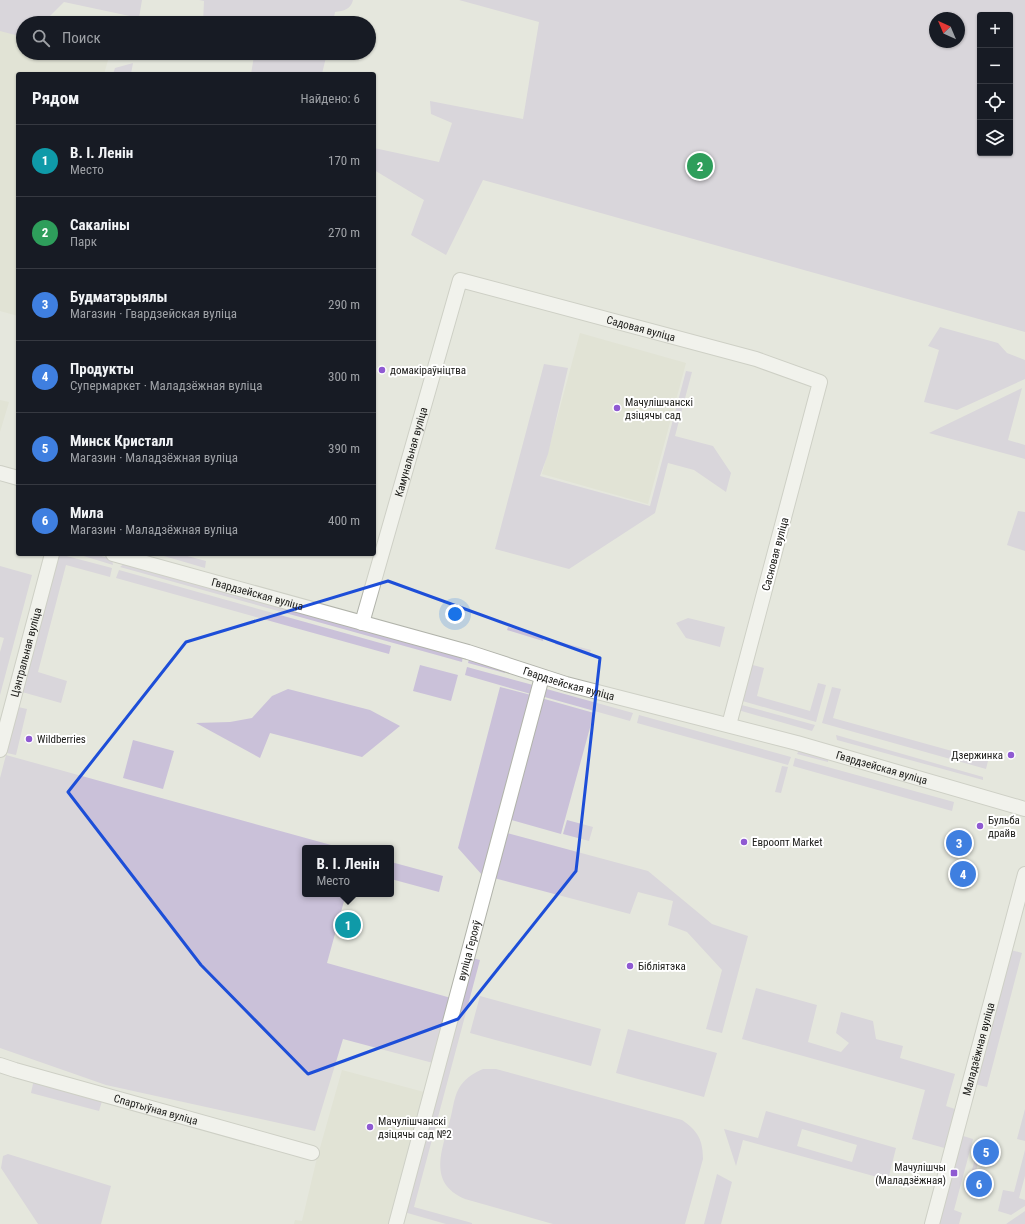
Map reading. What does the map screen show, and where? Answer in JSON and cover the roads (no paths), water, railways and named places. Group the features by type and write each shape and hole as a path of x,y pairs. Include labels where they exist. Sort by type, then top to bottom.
{"street":[{"name":"Садовая вуліца","path":"460,280 756,359 820,382"},
{"name":"Камунальная вуліца","path":"362,623 460,280"},
{"name":"Сасновая вуліца","path":"729,725 820,382"},
{"path":"0,472 16,477"},
{"name":"Цэнтральная вуліца","path":"0,750 51,556"},
{"name":"Гвардзейская вуліца","path":"120,556 480,656 542,677 813,747 1025,809"},
{"name":"вуліца Герояў","path":"396,1224 542,677"},
{"name":"Маладзёжная вуліца","path":"932,1224 1025,874"},
{"name":"Спартыўная вуліца","path":"0,1065 312,1152"}],"place":[{"name":"Сакаліны","path":"700,166"},
{"name":"домакіраўніцтва","path":"382,370"},
{"name":"Мачулішчанскі дзіцячы сад","path":"617,408"},
{"name":"Wildberries","path":"29,739"},
{"name":"Дзержинка","path":"1011,755"},
{"name":"Бульба драйв","path":"980,826"},
{"name":"Евроопт Market","path":"744,842"},
{"name":"Будматэрыялы","path":"959,843"},
{"name":"Продукты","path":"963,874"},
{"name":"В. І. Ленін","path":"348,925"},
{"name":"Бібліятэка","path":"630,966"},
{"name":"Мачулішчанскі дзіцячы сад №2","path":"370,1127"},
{"name":"Минск Кристалл","path":"986,1152"},
{"name":"Мачулішчы (Маладзёжная)","path":"954,1173"},
{"name":"Мила","path":"979,1184"}]}
